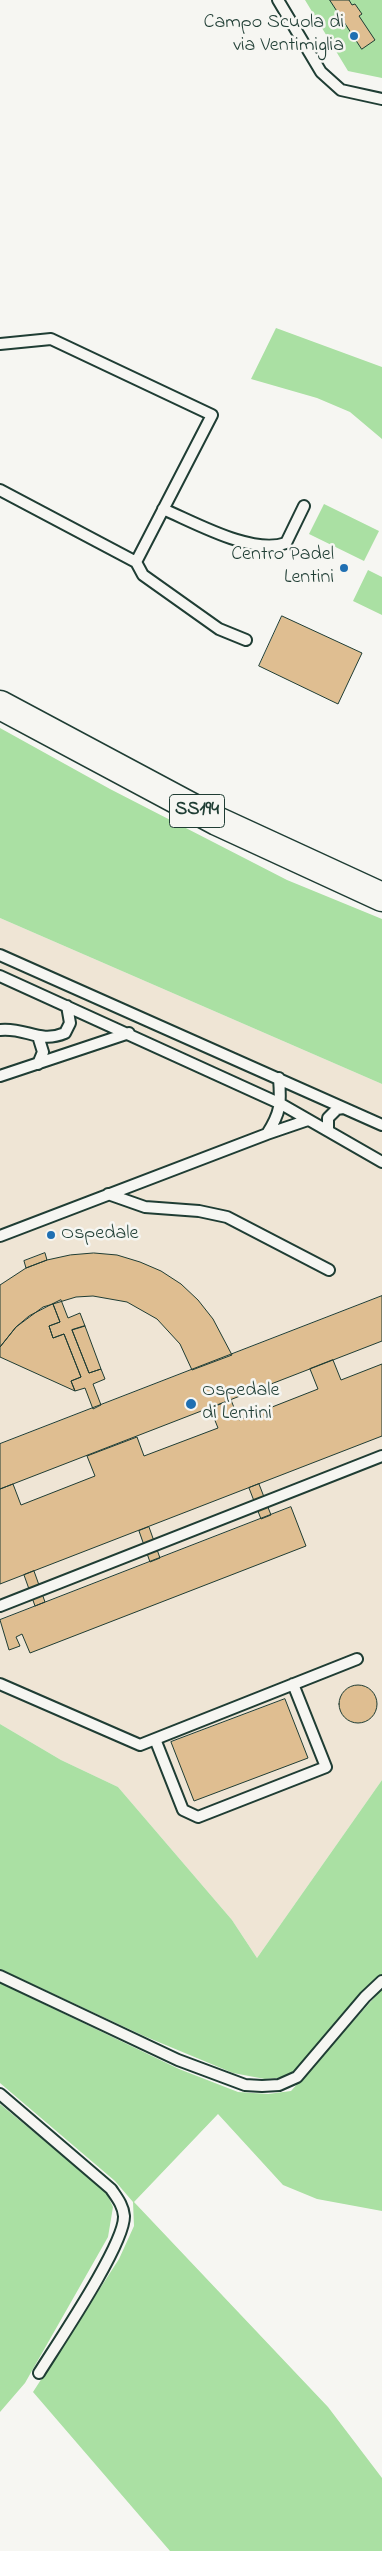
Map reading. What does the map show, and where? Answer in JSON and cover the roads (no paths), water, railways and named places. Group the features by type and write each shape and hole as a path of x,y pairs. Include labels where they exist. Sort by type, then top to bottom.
{"main road":[{"name":"SS194","path":"5,709 217,821 382,897"}],"lane":[{"path":"278,0 322,72 341,90 382,99"},
{"path":"0,344 51,339 212,415 136,562"},
{"path":"0,490 136,562 143,576 219,628 246,640"},
{"path":"163,510 251,546 273,548 286,543 304,506"},
{"path":"0,955 382,1125"},
{"path":"0,976 281,1104 382,1162"},
{"path":"0,1030 12,1028 52,1038 65,1033 70,1022 67,1006"},
{"path":"0,1076 128,1033"},
{"path":"38,1036 43,1052 38,1064"},
{"path":"267,1134 278,1118 281,1104 279,1078"},
{"path":"328,1131 328,1118 337,1109 343,1108"},
{"path":"0,1236 308,1120"},
{"path":"108,1194 145,1207 199,1211 227,1217 329,1270"},
{"path":"0,1606 382,1456"},
{"path":"0,1684 140,1745 357,1659"},
{"path":"154,1739 183,1810 198,1817 326,1767 293,1684"},
{"path":"0,1976 178,2060 245,2085 262,2086 279,2085 297,2077 365,1997 382,1981"},
{"path":"0,2094 111,2189 122,2205 124,2217 114,2249 39,2373"}],"place":[{"name":"Campo Scuola di via Ventimiglia","path":"354,36"},
{"name":"Centro Padel Lentini","path":"344,568"},
{"name":"Ospedale","path":"51,1235"},
{"name":"Ospedale di Lentini","path":"191,1404"}]}
